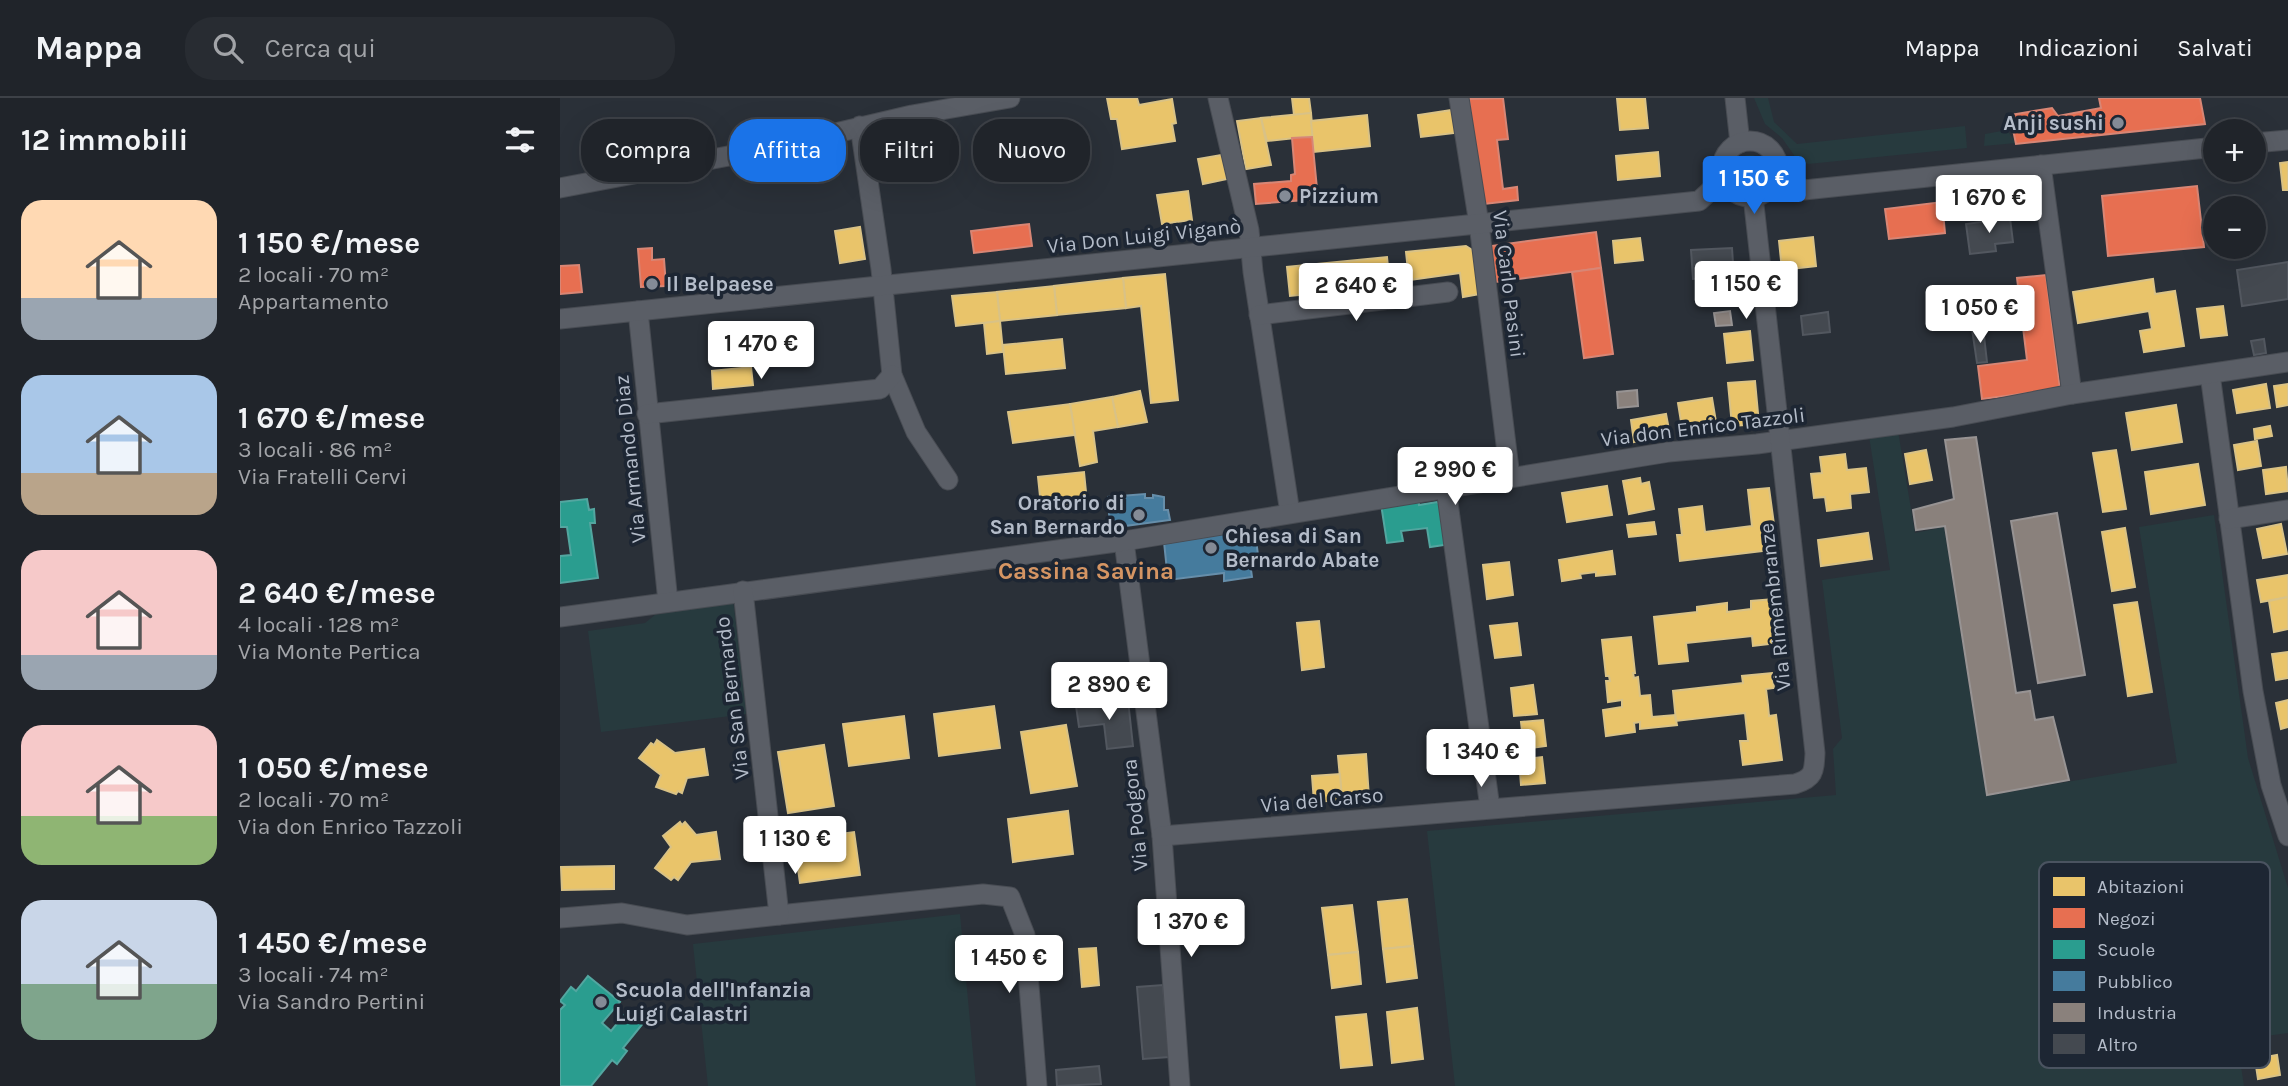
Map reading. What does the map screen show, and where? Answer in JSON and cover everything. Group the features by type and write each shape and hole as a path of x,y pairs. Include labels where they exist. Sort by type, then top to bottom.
{"street":[{"path":"879,119 911,107 1010,98"},
{"path":"1218,98 1252,248 1259,315 1290,513"},
{"name":"Via Carlo Pasini","path":"1459,98 1479,224 1510,477"},
{"path":"1724,178 1735,192 1753,196 1769,189 1778,174 1777,162 1768,147 1752,141 1740,143 1735,98"},
{"path":"560,188 789,145 842,133 860,126"},
{"name":"Via Don Luigi Viganò","path":"560,319 1699,201 1724,178 1726,154 1740,143"},
{"path":"1778,174 1804,190 2203,148"},
{"path":"2041,165 2072,394"},
{"path":"867,182 881,286 886,382 948,480"},
{"name":"Via Rimembranze","path":"1753,196 1815,753 1814,769"},
{"path":"1259,315 1448,292"},
{"name":"Via Armando Diaz","path":"638,311 668,602"},
{"name":"Via don Enrico Tazzoli","path":"1124,541 1669,452 1953,417 2072,394 2288,362"},
{"path":"2210,374 2253,691 2271,785 2288,836"},
{"path":"647,414 886,382"},
{"path":"1446,488 1490,808"},
{"path":"2229,519 2288,510"},
{"name":"Via San Bernardo","path":"560,617 1124,541"},
{"name":"Via Podgora","path":"1124,541 1162,835 1180,1086"},
{"name":"Via San Bernardo","path":"743,591 779,915"},
{"name":"Via del Carso","path":"1162,835 1795,784 1807,780 1814,769"},
{"path":"560,918 622,913 687,925 983,894 1010,897 1025,935 1037,1086"}],"green space":[{"path":"1754,98 1768,98 1774,122 1797,144 1965,126 1967,148 1808,164 1796,158 1782,138 1765,124"},
{"path":"2007,130 2016,143 1984,146 1985,134"},
{"path":"1750,155 1760,159 1764,169 1760,179 1750,183 1740,179 1736,169 1740,159"},
{"path":"1898,431 1915,533 1944,527 1986,796 2177,763 2139,527 2214,515 2248,758 2288,888 2288,1033 2270,1035 2270,862 2039,862 2039,1068 2241,1068 2244,1086 1455,1086 1427,831 1836,795 1833,749 1842,738 1822,580 1890,570 1869,436"},
{"path":"733,600 747,714 601,732 588,631 645,623 655,615"},
{"path":"960,914 976,1086 708,1086 693,944"}],"building: Abitazioni":[{"path":"1107,98 1137,98 1139,105 1172,99 1176,123 1172,124 1175,141 1122,149 1117,119 1111,119"},
{"path":"1292,98 1309,98 1311,113 1294,115"},
{"path":"1617,98 1645,98 1648,128 1620,130"},
{"path":"1452,110 1455,133 1421,137 1418,115"},
{"path":"1311,113 1313,136 1267,141 1261,118"},
{"path":"1367,115 1370,146 1314,152 1311,121"},
{"path":"1261,118 1271,165 1246,169 1237,121"},
{"path":"1658,152 1660,176 1618,180 1616,156"},
{"path":"1222,155 1227,179 1203,184 1198,159"},
{"path":"2288,162 2288,190 2283,190 2280,163"},
{"path":"1188,191 1192,220 1162,224 1157,195"},
{"path":"860,227 865,259 840,263 835,231"},
{"path":"1813,237 1816,266 1782,270 1779,241"},
{"path":"1640,238 1643,260 1615,263 1613,241"},
{"path":"1466,246 1474,251 1480,294 1463,297 1460,273 1409,280 1406,252"},
{"path":"1387,257 1390,286 1290,296 1287,267"},
{"path":"1165,274 1178,400 1151,403 1141,306 1126,308 1123,278"},
{"path":"1123,278 1126,308 1057,315 1054,286"},
{"path":"2153,279 2155,294 2175,291 2184,346 2144,352 2140,331 2152,329 2149,311 2078,323 2073,292"},
{"path":"1054,286 1057,315 1000,321 997,292"},
{"path":"997,292 1000,321 956,326 952,296"},
{"path":"2223,306 2227,335 2201,338 2197,309"},
{"path":"1000,321 1003,352 987,354 984,323"},
{"path":"1750,331 1753,360 1727,363 1724,334"},
{"path":"1062,339 1065,368 1006,374 1003,345"},
{"path":"751,367 753,385 713,389 712,371"},
{"path":"1755,381 1759,424 1732,426 1728,383"},
{"path":"2266,384 2270,408 2237,413 2233,390"},
{"path":"2288,384 2288,405 2277,407 2274,386"},
{"path":"1140,391 1147,422 1118,427 1112,397"},
{"path":"1112,397 1118,427 1093,431 1097,462 1080,466 1070,404"},
{"path":"1712,398 1717,428 1683,434 1678,403"},
{"path":"1070,404 1075,435 1013,443 1008,412"},
{"path":"2176,405 2182,442 2132,450 2126,413"},
{"path":"1666,414 1670,435 1634,442 1631,420"},
{"path":"2270,426 2272,436 2255,439 2254,429"},
{"path":"2257,441 2261,466 2238,470 2234,445"},
{"path":"1926,450 1932,480 1910,484 1905,454"},
{"path":"2116,450 2126,509 2103,512 2093,453"},
{"path":"1845,454 1847,470 1866,468 1869,492 1850,494 1851,508 1827,511 1825,497 1814,498 1811,474 1822,473 1820,457"},
{"path":"2198,464 2205,505 2151,514 2145,472"},
{"path":"2286,467 2288,491 2266,494 2263,470"},
{"path":"1084,472 1087,502 1041,506 1038,477"},
{"path":"1640,478 1641,484 1649,482 1654,509 1629,514 1623,481"},
{"path":"1607,486 1612,515 1567,522 1562,493"},
{"path":"1769,488 1776,539 1769,539 1770,550 1680,561 1677,535 1682,535 1679,509 1702,506 1705,532 1752,526 1748,490"},
{"path":"1654,522 1656,534 1629,537 1627,525"},
{"path":"2281,524 2287,554 2263,558 2257,529"},
{"path":"2125,528 2135,587 2112,591 2102,532"},
{"path":"1868,533 1872,559 1821,566 1818,540"},
{"path":"1612,551 1615,574 1580,574 1581,578 1562,581 1559,560"},
{"path":"1509,562 1513,595 1487,599 1483,565"},
{"path":"2288,575 2288,597 2261,602 2257,580"},
{"path":"2288,597 2288,629 2274,632 2269,601"},
{"path":"1774,599 1779,618 1783,618 1786,642 1753,646 1752,636 1686,643 1688,661 1659,664 1654,617 1697,612 1697,607 1727,603 1727,612 1751,609 1751,601"},
{"path":"2137,602 2152,692 2128,696 2114,605"},
{"path":"1319,621 1324,667 1302,670 1297,623"},
{"path":"1517,623 1521,655 1495,658 1490,626"},
{"path":"1631,637 1633,673 1634,678 1638,677 1640,696 1650,695 1652,717 1675,715 1677,725 1640,729 1640,722 1634,723 1635,732 1606,736 1603,710 1622,707 1622,700 1608,702 1606,681 1610,681 1609,676 1606,676 1602,640"},
{"path":"2288,652 2288,678 2276,680 2272,654"},
{"path":"1772,673 1774,688 1766,689 1769,716 1776,715 1782,760 1743,765 1740,741 1748,741 1745,713 1676,721 1673,691 1743,683 1742,676"},
{"path":"1533,685 1537,714 1514,716 1511,688"},
{"path":"2288,700 2288,727 2281,729 2276,703"},
{"path":"994,706 1000,748 939,756 934,714"},
{"path":"904,716 909,758 849,766 843,724"},
{"path":"1543,720 1546,746 1524,749 1521,722"},
{"path":"1066,725 1077,786 1031,793 1021,732"},
{"path":"657,740 675,753 704,749 708,775 687,778 682,793 678,791 676,794 656,787 661,775 639,758 651,743 654,745"},
{"path":"824,745 834,806 788,813 778,752"},
{"path":"1366,754 1369,798 1342,800 1338,756"},
{"path":"1542,757 1545,783 1521,785 1519,760"},
{"path":"1340,774 1342,800 1314,802 1312,776"},
{"path":"1068,811 1073,854 1013,862 1008,819"},
{"path":"680,822 682,825 685,822 696,835 716,832 720,859 691,862 678,880 674,877 671,880 655,868 671,847 663,836"},
{"path":"854,832 860,875 800,883 794,840"},
{"path":"614,866 614,889 562,890 561,867"},
{"path":"1407,899 1413,946 1383,949 1378,902"},
{"path":"1352,905 1358,952 1328,955 1322,908"},
{"path":"1413,946 1417,978 1387,982 1383,949"},
{"path":"1096,948 1099,985 1082,987 1079,949"},
{"path":"1358,952 1361,984 1332,988 1328,955"},
{"path":"1417,1008 1423,1059 1392,1063 1387,1012"},
{"path":"1366,1014 1372,1065 1341,1068 1336,1017"},
{"path":"2277,1055 2280,1075 2258,1079 2256,1068 2270,1068 2270,1056"}],"building: Negozi":[{"path":"1503,98 1508,139 1497,140 1503,189 1517,187 1518,200 1484,204 1481,199 1469,99"},
{"path":"2099,98 2200,98 2204,119 2203,124 2016,144 2010,115 2052,108 2058,116 2101,108"},
{"path":"1312,137 1318,199 1256,204 1254,184 1291,181 1291,175 1295,174 1292,138"},
{"path":"2197,186 2203,247 2108,256 2102,196"},
{"path":"1942,202 1945,233 1889,239 1885,209"},
{"path":"1029,224 1032,246 974,253 971,231"},
{"path":"1596,232 1601,268 1496,282 1491,246"},
{"path":"652,248 652,260 664,259 666,286 641,287 638,249"},
{"path":"579,265 582,292 560,294 560,266"},
{"path":"1601,268 1613,354 1584,358 1572,272"},
{"path":"2046,275 2060,389 1982,399 1978,366 2027,360 2017,278"}],"building: Scuole":[{"path":"587,499 589,510 594,509 595,523 590,523 598,578 560,583 560,556 571,555 567,527 560,527 560,502"},
{"path":"1418,499 1419,505 1437,502 1446,509 1451,544 1430,547 1427,528 1401,531 1403,541 1387,543 1381,504"},
{"path":"588,976 620,1002 602,1023 611,1031 629,1009 644,1022 623,1048 627,1051 617,1064 612,1060 591,1086 560,1086 560,1010 565,1005 560,1001 571,987 576,991"}],"building: Pubblico":[{"name":"Oratorio di San Bernardo","path":"1145,494 1145,498 1153,498 1153,495 1164,497 1164,510 1168,510 1170,520 1110,528 1108,497"},
{"name":"Chiesa di San Bernardo Abate","path":"1245,525 1246,532 1255,531 1258,555 1249,556 1252,577 1224,581 1224,573 1168,580 1164,542"}],"building: Industria":[{"path":"1730,311 1732,325 1716,326 1714,313"},
{"path":"1637,390 1638,406 1618,408 1617,392"},
{"path":"1976,437 2016,693 2030,691 2035,720 2053,717 2069,780 1987,795 1945,526 1916,530 1913,510 1954,499 1945,440"},
{"path":"2057,513 2085,675 2038,683 2011,521"}],"building: Altro":[{"path":"2010,218 2013,242 1995,244 1996,251 1970,254 1966,224"},
{"path":"1732,248 1733,263 1721,264 1721,277 1693,279 1691,250"},
{"path":"2288,262 2288,299 2242,306 2237,270"},
{"path":"1828,312 1830,332 1803,335 1801,316"},
{"path":"1983,327 1987,362 1977,363 1972,329"},
{"path":"2264,339 2266,353 2254,355 2251,341"},
{"path":"1128,700 1133,746 1107,749 1104,724 1079,727 1076,706"},
{"path":"1163,985 1169,1057 1143,1059 1137,987"},
{"path":"1099,1066 1101,1084 1057,1086 1056,1070"}],"place":[{"name":"Anji sushi","path":"2118,123"},
{"name":"Pizzium","path":"1285,196"},
{"name":"Il Belpaese","path":"652,284"},
{"name":"Oratorio di San Bernardo","path":"1139,515"},
{"name":"Chiesa di San Bernardo Abate","path":"1211,548"},
{"name":"Scuola dell'Infanzia Luigi Calastri","path":"601,1002"}],"district":[{"name":"Cassina Savina","path":"1086,571"}]}
